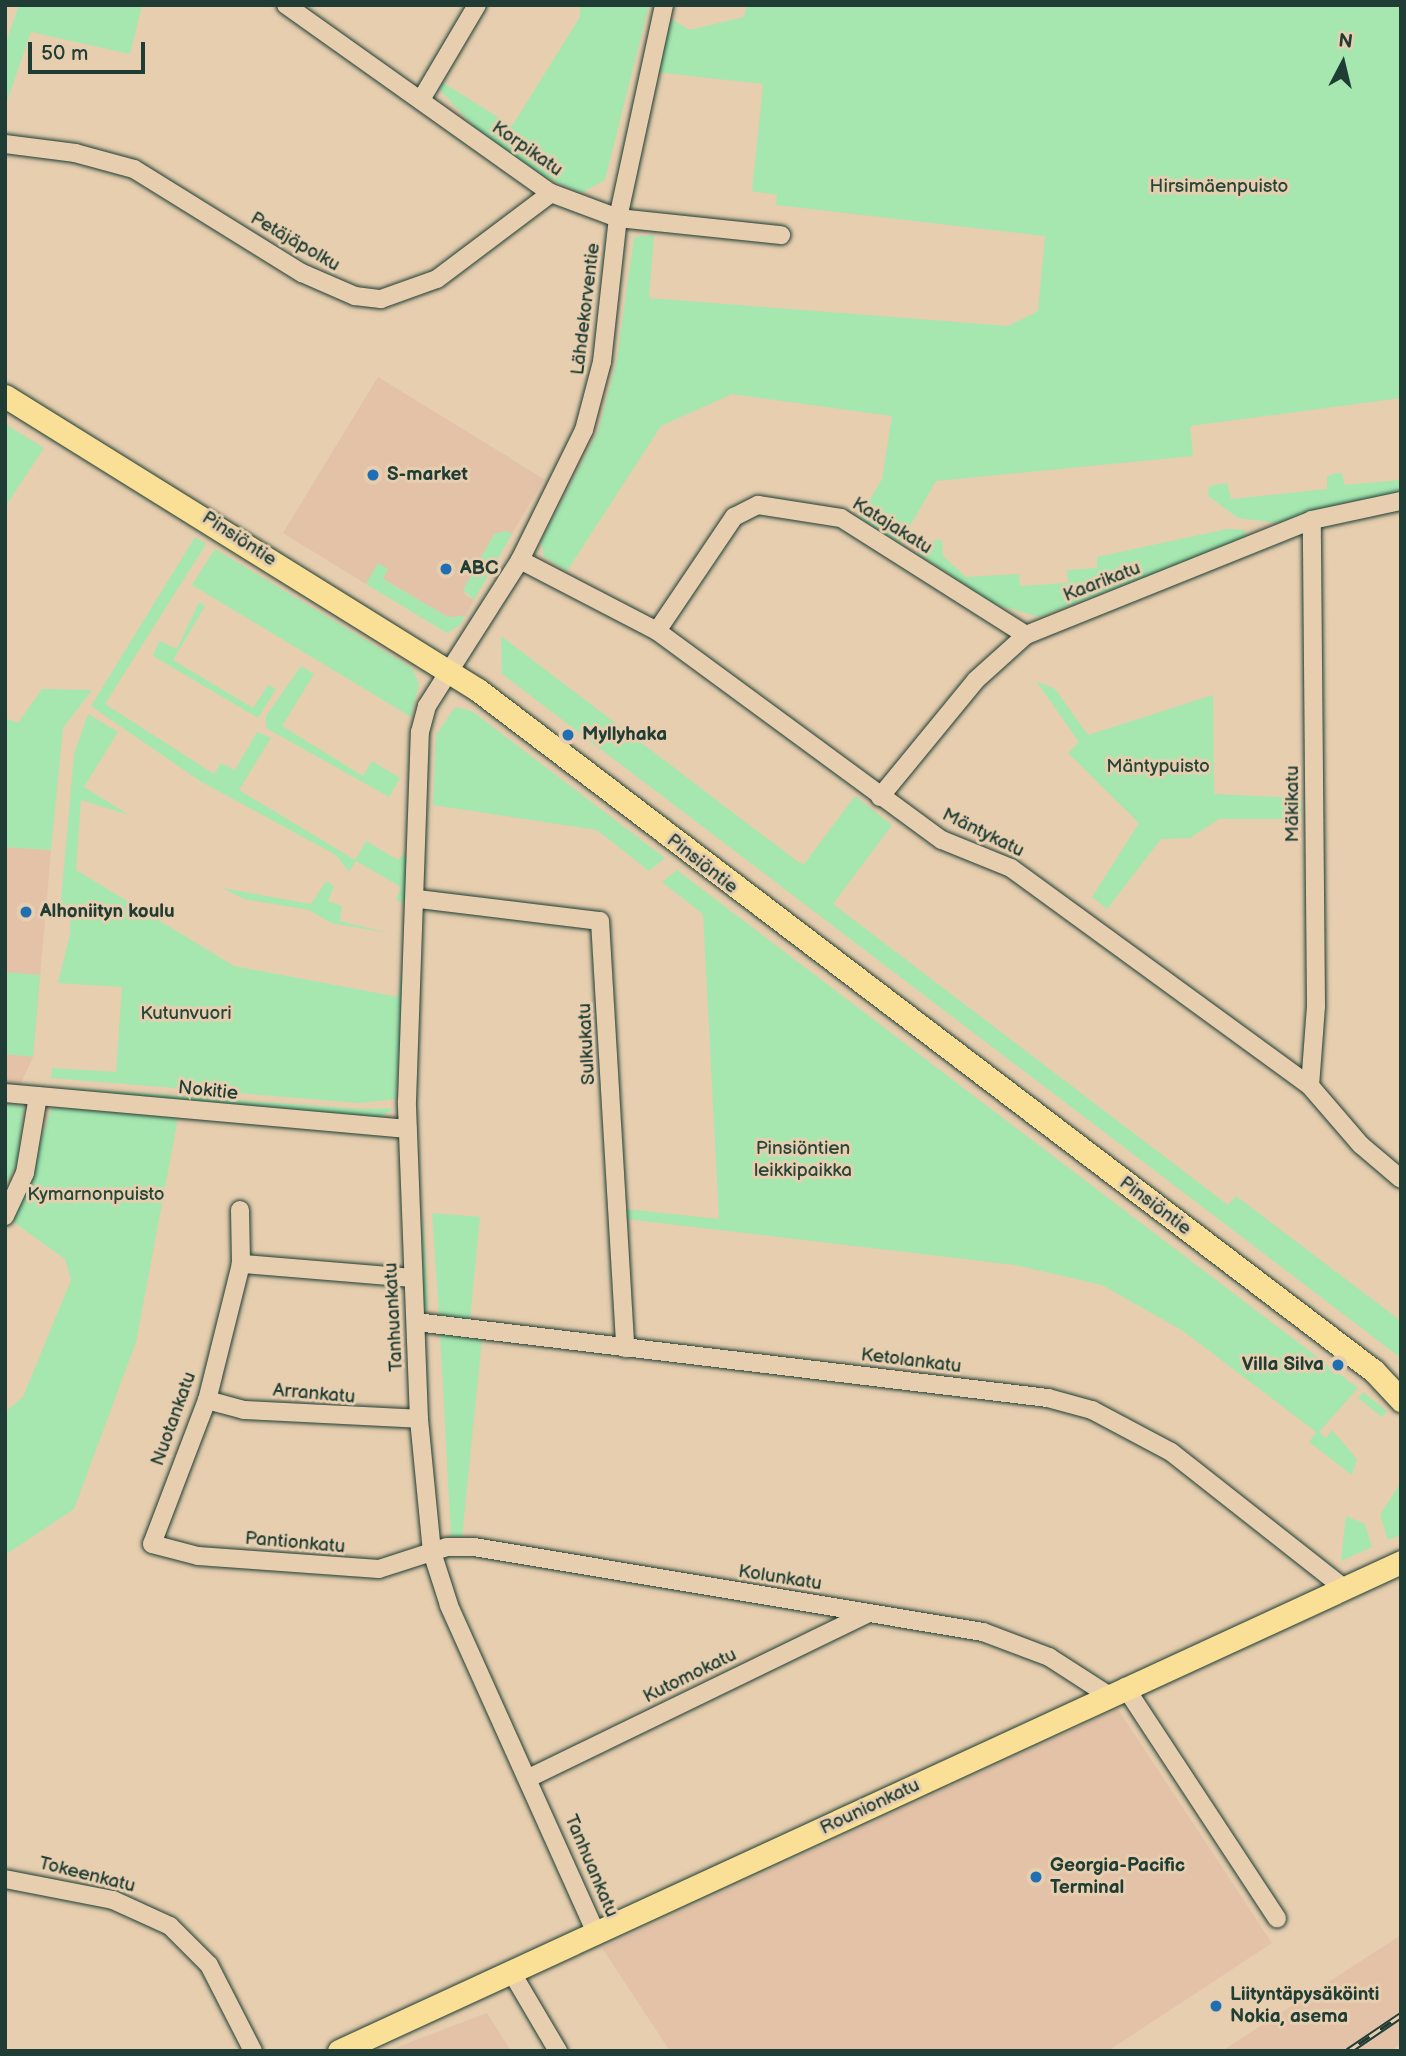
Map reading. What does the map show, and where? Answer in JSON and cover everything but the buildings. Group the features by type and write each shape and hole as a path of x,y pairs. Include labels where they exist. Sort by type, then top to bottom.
{"main road":[{"name":"Pinsiöntie","path":"5,396 451,671 1374,1371 1401,1400"},
{"name":"Pinsiöntie","path":"1374,1371 1401,1383"},
{"name":"Rounionkatu","path":"339,2051 597,1935 1117,1691 1401,1562"}],"street":[{"name":"Korpikatu","path":"286,5 422,98 551,193 618,218 781,235"},
{"path":"422,98 477,5"},
{"name":"Lähdekorventie","path":"451,671 520,560 575,455 598,385 618,218 664,5"},
{"name":"Petäjäpolku","path":"5,144 75,152 134,169 302,273 355,296 381,299 437,279 551,193"},
{"name":"Kaarikatu","path":"880,797 952,707 1026,635 1312,520 1401,501"},
{"name":"Katajakatu","path":"657,631 734,517 758,505 841,518 1026,635"},
{"name":"Mäkikatu","path":"1310,1086 1316,1006 1312,520"},
{"name":"Mäntykatu","path":"520,560 657,631 942,840 1011,868 1310,1086 1361,1145 1401,1178"},
{"name":"Tanhuankatu","path":"451,671 427,706 420,732 418,899 407,1129 419,1419 432,1552 449,1605 531,1777 597,1935"},
{"name":"Sulkukatu","path":"418,899 600,921 625,1348"},
{"name":"Nokitie","path":"5,1093 407,1129"},
{"path":"5,1216 25,1173 38,1097"},
{"name":"Nuotankatu","path":"152,1544 207,1400 241,1264 240,1210"},
{"path":"241,1264 413,1278"},
{"name":"Ketolankatu","path":"416,1322 1048,1398 1092,1410 1171,1452 1344,1588"},
{"name":"Arrankatu","path":"207,1400 258,1411 419,1419"},
{"name":"Pantionkatu","path":"152,1544 198,1556 354,1569 379,1569 432,1552"},
{"name":"Kolunkatu","path":"432,1552 474,1548 867,1614 1016,1642 1117,1691"},
{"name":"Kutomokatu","path":"531,1777 867,1614"},
{"path":"1117,1691 1277,1918"},
{"name":"Tokeenkatu","path":"5,1879 113,1900 170,1926 209,1965 253,2051"},
{"path":"512,1973 558,2051"}],"shaded area":[{"path":"378,377 544,479 512,534 506,531 464,594 474,600 465,616 448,618 382,578 387,569 378,564 366,584 283,533"},
{"name":"Alhoniityn koulu","path":"5,847 51,850 33,1057 19,1087 5,1085"},
{"path":"1118,1709 1272,1943 1108,2051 670,2051 602,1948"},
{"path":"1401,1935 1401,2043 1391,2051 1222,2051"},
{"path":"487,2013 511,2051 387,2051"}],"green space":[{"path":"19,5 142,5 130,54 31,32 5,107 5,45"},
{"path":"580,5 649,5 605,180 581,193 533,172 479,132 440,90 442,82 512,126 580,17"},
{"name":"Hirsimäenpuisto","path":"747,5 1401,5 1401,398 1190,426 1193,456 936,481 900,543 859,518 882,479 892,416 732,394 661,426 567,571 544,557 541,541 598,431 617,359 634,237 654,235 649,298 1008,326 1038,311 1045,236 776,205 777,195 752,191 763,84 655,72 671,19 690,30 744,17"},
{"path":"5,424 44,448 5,507"},
{"path":"1341,472 1345,485 1401,480 1401,495 1346,502 1276,523 1238,518 1208,496 1209,486 1227,483 1231,499 1327,489 1327,476"},
{"path":"1227,529 1245,530 1247,538 1040,617 993,604 918,554 923,542 942,540 943,556 966,577 1019,574 1020,586 1068,583 1067,570 1097,568 1097,557"},
{"path":"506,531 512,534 474,600 463,590 494,534"},
{"path":"195,537 206,544 105,704 214,774 221,763 235,770 257,732 271,738 239,790 355,860 366,841 398,860 412,847 411,906 396,900 401,887 356,861 349,872 336,855 200,781 91,706"},
{"path":"215,549 412,668 419,684 411,717 192,585"},
{"path":"378,563 388,569 383,579 448,617 465,616 460,625 447,633 366,584"},
{"path":"199,602 205,606 173,660 253,708 268,685 276,689 258,718 153,656 159,641 177,649"},
{"path":"501,636 798,862 804,864 855,796 892,825 833,904 1228,1205 1236,1196 1401,1321 1401,1358 502,674"},
{"path":"301,666 314,674 282,726 363,776 372,761 400,778 389,797 266,728 266,716"},
{"name":"Mäntypuisto","path":"1036,681 1055,689 1088,735 1213,695 1214,794 1302,798 1302,819 1219,819 1190,838 1161,839 1107,909 1092,897 1139,823 1068,753 1079,742"},
{"path":"42,689 92,690 63,728 51,850 5,847 5,718 18,723"},
{"path":"455,707 472,711 665,858 649,871 597,830 433,805 436,735"},
{"name":"Kutunvuori","path":"88,714 118,732 84,787 129,815 81,800 76,870 234,966 398,997 406,942 396,1099 360,1103 51,1078 52,1068 116,1072 122,987 58,983 70,934 70,919 60,911 74,754"},
{"name":"Pinsiöntien leikkipaikka","path":"677,870 1358,1388 1319,1432 1326,1438 1332,1430 1357,1459 1352,1475 1309,1442 1316,1432 1183,1331 1102,1285 1015,1265 626,1219 626,1209 719,1219 703,914 662,882"},
{"path":"326,881 334,886 328,901 342,906 340,921 388,933 331,923 309,910 244,899 222,888 311,904"},
{"path":"5,972 40,975 33,1057 5,1054"},
{"path":"55,1087 360,1109 394,1108 378,1119"},
{"path":"5,1104 24,1106 18,1161 5,1187"},
{"name":"Kymarnonpuisto","path":"52,1107 178,1118 136,1342 74,1509 5,1555 5,1412 23,1397 71,1280 65,1259 12,1221"},
{"path":"423,1208 428,1311 422,1306"},
{"path":"432,1213 480,1217 470,1319 439,1315"},
{"path":"440,1334 482,1339 462,1537 451,1536"},
{"path":"1363,1392 1387,1411 1382,1417 1358,1398"},
{"path":"1401,1482 1401,1535 1388,1540 1380,1515"},
{"path":"1346,1516 1365,1524 1372,1547 1341,1561"}],"railway":[{"path":"1348,2051 1401,2015"}],"place":[{"name":"S-market","path":"373,475"},
{"name":"ABC","path":"446,569"},
{"name":"Myllyhaka","path":"568,735"},
{"name":"Alhoniityn koulu","path":"26,912"},
{"name":"Villa Silva","path":"1338,1365"},
{"name":"Georgia-Pacific Terminal","path":"1036,1877"},
{"name":"Liityntäpysäköinti Nokia, asema","path":"1216,2006"}]}
